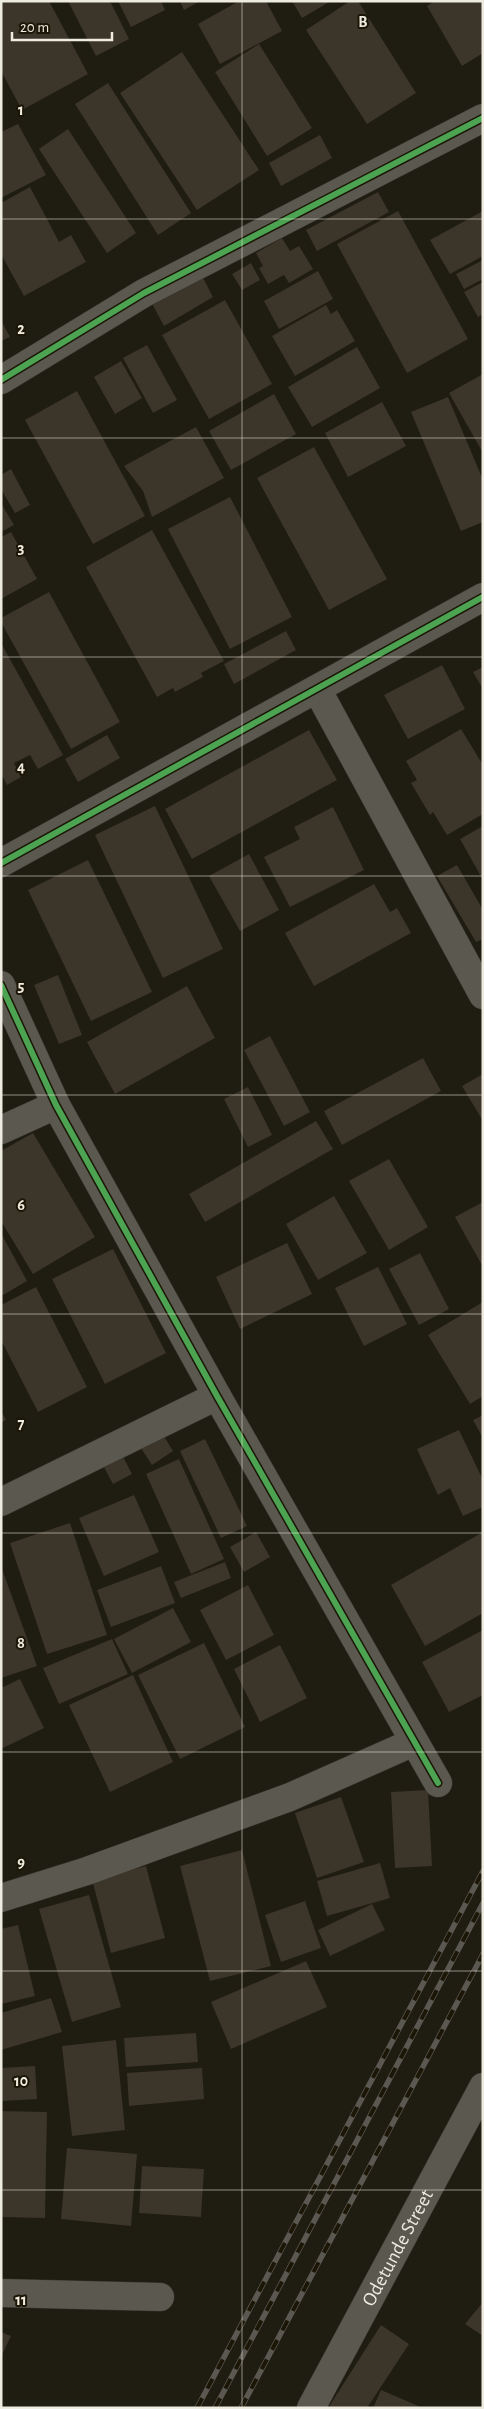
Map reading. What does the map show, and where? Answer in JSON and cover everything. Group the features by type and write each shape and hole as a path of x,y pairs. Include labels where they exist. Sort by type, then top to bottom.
{"street":[{"path":"1,380 144,293 483,118"},
{"path":"1,863 483,597"},
{"path":"317,689 483,995"},
{"path":"1,985 56,1104 217,1396 438,1783"},
{"path":"1,1130 56,1104"},
{"path":"1,1502 217,1396"},
{"path":"1,1898 87,1871 290,1797 414,1742"},
{"name":"Odetunde Street","path":"311,2408 483,2087"},
{"path":"1,2293 160,2297"}],"building":[{"path":"1,1 49,1 88,74 22,110 1,71"},
{"path":"68,1 110,1 129,39 96,56"},
{"path":"118,1 161,1 165,10 131,27"},
{"path":"180,1 200,1 184,10"},
{"path":"239,1 266,1 282,31 220,64 198,24"},
{"path":"292,1 331,1 302,18"},
{"path":"350,1 358,1 416,93 367,124 306,30"},
{"path":"435,1 483,1 483,53 462,66 427,6"},
{"path":"259,44 312,128 267,156 215,72"},
{"path":"182,52 259,170 197,210 120,93"},
{"path":"108,83 191,213 158,235 75,104"},
{"path":"18,124 46,175 1,198 1,132"},
{"path":"68,129 136,233 107,253 39,149"},
{"path":"320,135 332,158 281,186 269,163"},
{"path":"30,187 59,242 71,235 86,262 24,296 1,254 1,203"},
{"path":"378,192 389,212 317,251 306,230"},
{"path":"398,211 468,339 407,373 337,244"},
{"path":"483,211 483,256 450,274 430,240"},
{"path":"282,238 290,251 299,246 313,269 289,283 284,275 268,284 259,268 263,266 256,253"},
{"path":"483,260 483,279 464,289 456,274"},
{"path":"251,263 260,280 242,290 232,274"},
{"path":"318,271 333,299 279,329 264,301"},
{"path":"200,272 213,297 164,326 150,300"},
{"path":"483,282 483,314 478,317 464,292"},
{"path":"225,300 272,384 209,419 162,335"},
{"path":"326,305 331,314 337,310 355,341 295,376 272,336"},
{"path":"1,320 10,337 1,341"},
{"path":"147,345 177,400 153,413 123,358"},
{"path":"357,347 380,388 312,427 288,387"},
{"path":"121,361 142,398 115,414 94,377"},
{"path":"483,374 483,453 449,393"},
{"path":"77,391 145,516 93,544 25,420"},
{"path":"274,394 296,434 231,470 209,431"},
{"path":"448,397 483,480 483,522 461,531 411,412"},
{"path":"382,402 406,446 348,477 325,433"},
{"path":"196,427 224,478 152,517 143,491 124,466"},
{"path":"314,447 387,579 329,610 257,478"},
{"path":"11,469 30,505 15,513 1,489 1,475"},
{"path":"230,497 292,617 230,649 168,529"},
{"path":"1,503 14,525 1,532"},
{"path":"152,530 224,661 201,673 203,677 175,692 173,688 157,697 86,567"},
{"path":"11,532 37,579 1,599 1,537"},
{"path":"49,592 120,722 71,749 1,622 1,618"},
{"path":"286,631 296,650 234,684 224,664"},
{"path":"1,643 63,755 38,769 30,755 14,763 21,777 7,785 3,777 1,778"},
{"path":"442,665 465,709 408,739 384,695"},
{"path":"483,667 483,689 473,672"},
{"path":"461,729 483,765 483,814 447,835 433,812 430,815 411,783 417,780 406,761"},
{"path":"309,730 337,780 192,859 165,809"},
{"path":"107,735 120,758 78,782 65,759"},
{"path":"155,806 223,949 163,978 95,835"},
{"path":"333,807 364,870 290,907 264,857 300,839 294,827"},
{"path":"483,826 483,880 460,839"},
{"path":"249,854 279,910 240,931 209,876"},
{"path":"88,860 152,992 91,1021 28,890"},
{"path":"457,865 483,910 483,939 476,942 437,876"},
{"path":"374,884 390,912 397,908 411,933 314,986 285,933"},
{"path":"58,975 82,1035 59,1044 34,985"},
{"path":"187,986 215,1038 115,1094 87,1042"},
{"path":"270,1036 310,1112 284,1126 244,1050"},
{"path":"423,1058 441,1091 342,1145 324,1111"},
{"path":"483,1074 483,1121 462,1086"},
{"path":"248,1087 272,1135 248,1147 224,1099"},
{"path":"316,1121 333,1149 205,1222 189,1194"},
{"path":"33,1133 95,1237 33,1274 1,1221 1,1151"},
{"path":"389,1159 428,1227 389,1250 349,1181"},
{"path":"334,1196 367,1253 318,1280 286,1224"},
{"path":"483,1202 483,1267 455,1217"},
{"path":"1,1233 27,1281 3,1295 1,1292"},
{"path":"287,1243 312,1294 240,1329 216,1277"},
{"path":"113,1249 166,1353 105,1384 52,1279"},
{"path":"420,1253 449,1309 419,1325 389,1269"},
{"path":"378,1267 407,1324 364,1346 335,1288"},
{"path":"36,1287 87,1387 38,1412 1,1340 1,1305"},
{"path":"483,1302 483,1396 470,1404 428,1335"},
{"path":"1,1411 6,1420 1,1423"},
{"path":"483,1415 483,1438 473,1420"},
{"path":"159,1428 173,1451 152,1465 137,1442"},
{"path":"459,1430 483,1480 483,1507 463,1516 450,1488 438,1495 417,1449"},
{"path":"205,1439 247,1526 221,1538 180,1451"},
{"path":"119,1449 132,1474 113,1484 100,1460"},
{"path":"179,1459 224,1559 191,1574 146,1474"},
{"path":"134,1495 159,1552 104,1576 79,1518"},
{"path":"70,1523 107,1635 47,1654 10,1543"},
{"path":"256,1532 270,1557 244,1572 230,1547"},
{"path":"483,1532 483,1613 425,1646 391,1585"},
{"path":"225,1562 231,1578 181,1598 174,1582"},
{"path":"1,1566 37,1666 1,1678"},
{"path":"161,1566 175,1603 111,1627 97,1590"},
{"path":"248,1585 274,1635 226,1660 200,1610"},
{"path":"173,1608 191,1642 132,1673 114,1639"},
{"path":"483,1630 483,1695 449,1712 422,1662"},
{"path":"112,1639 128,1674 59,1704 43,1668"},
{"path":"204,1643 245,1727 180,1759 138,1675"},
{"path":"280,1645 307,1698 260,1722 234,1669"},
{"path":"133,1675 173,1762 110,1792 69,1705"},
{"path":"20,1679 44,1728 1,1749 1,1688"},
{"path":"428,1790 432,1866 395,1868 391,1792"},
{"path":"341,1797 364,1862 317,1878 295,1813"},
{"path":"242,1850 271,1966 210,1981 180,1866"},
{"path":"380,1863 390,1898 327,1916 317,1881"},
{"path":"146,1866 165,1938 111,1953 92,1879"},
{"path":"89,1895 121,2007 72,2022 39,1909"},
{"path":"305,1901 321,1948 281,1962 265,1915"},
{"path":"372,1904 385,1930 330,1956 318,1930"},
{"path":"18,1925 35,1996 1,2004 1,1929"},
{"path":"306,1961 327,2007 231,2049 211,2002"},
{"path":"51,1998 62,2032 1,2050 1,2013"},
{"path":"196,2033 198,2062 126,2067 124,2038"},
{"path":"116,2040 125,2130 72,2136 62,2046"},
{"path":"35,2066 37,2099 1,2101 1,2068"},
{"path":"202,2068 204,2099 129,2106 127,2073"},
{"path":"1,2111 47,2112 45,2218 1,2217"},
{"path":"67,2148 137,2154 131,2226 61,2219"},
{"path":"142,2166 204,2169 201,2217 139,2213"},
{"path":"483,2302 483,2336 465,2324"},
{"path":"381,2325 409,2344 367,2408 328,2408"},
{"path":"1,2332 11,2336 1,2357"},
{"path":"381,2390 423,2408 373,2408"}],"railway":[{"path":"197,2408 483,1871"},
{"path":"215,2408 483,1903"},
{"path":"241,2408 483,1954"}],"cycle path":[{"path":"1,380 144,293 483,118"},
{"path":"1,863 483,597"},
{"path":"1,985 56,1105 217,1396 438,1783"}]}
